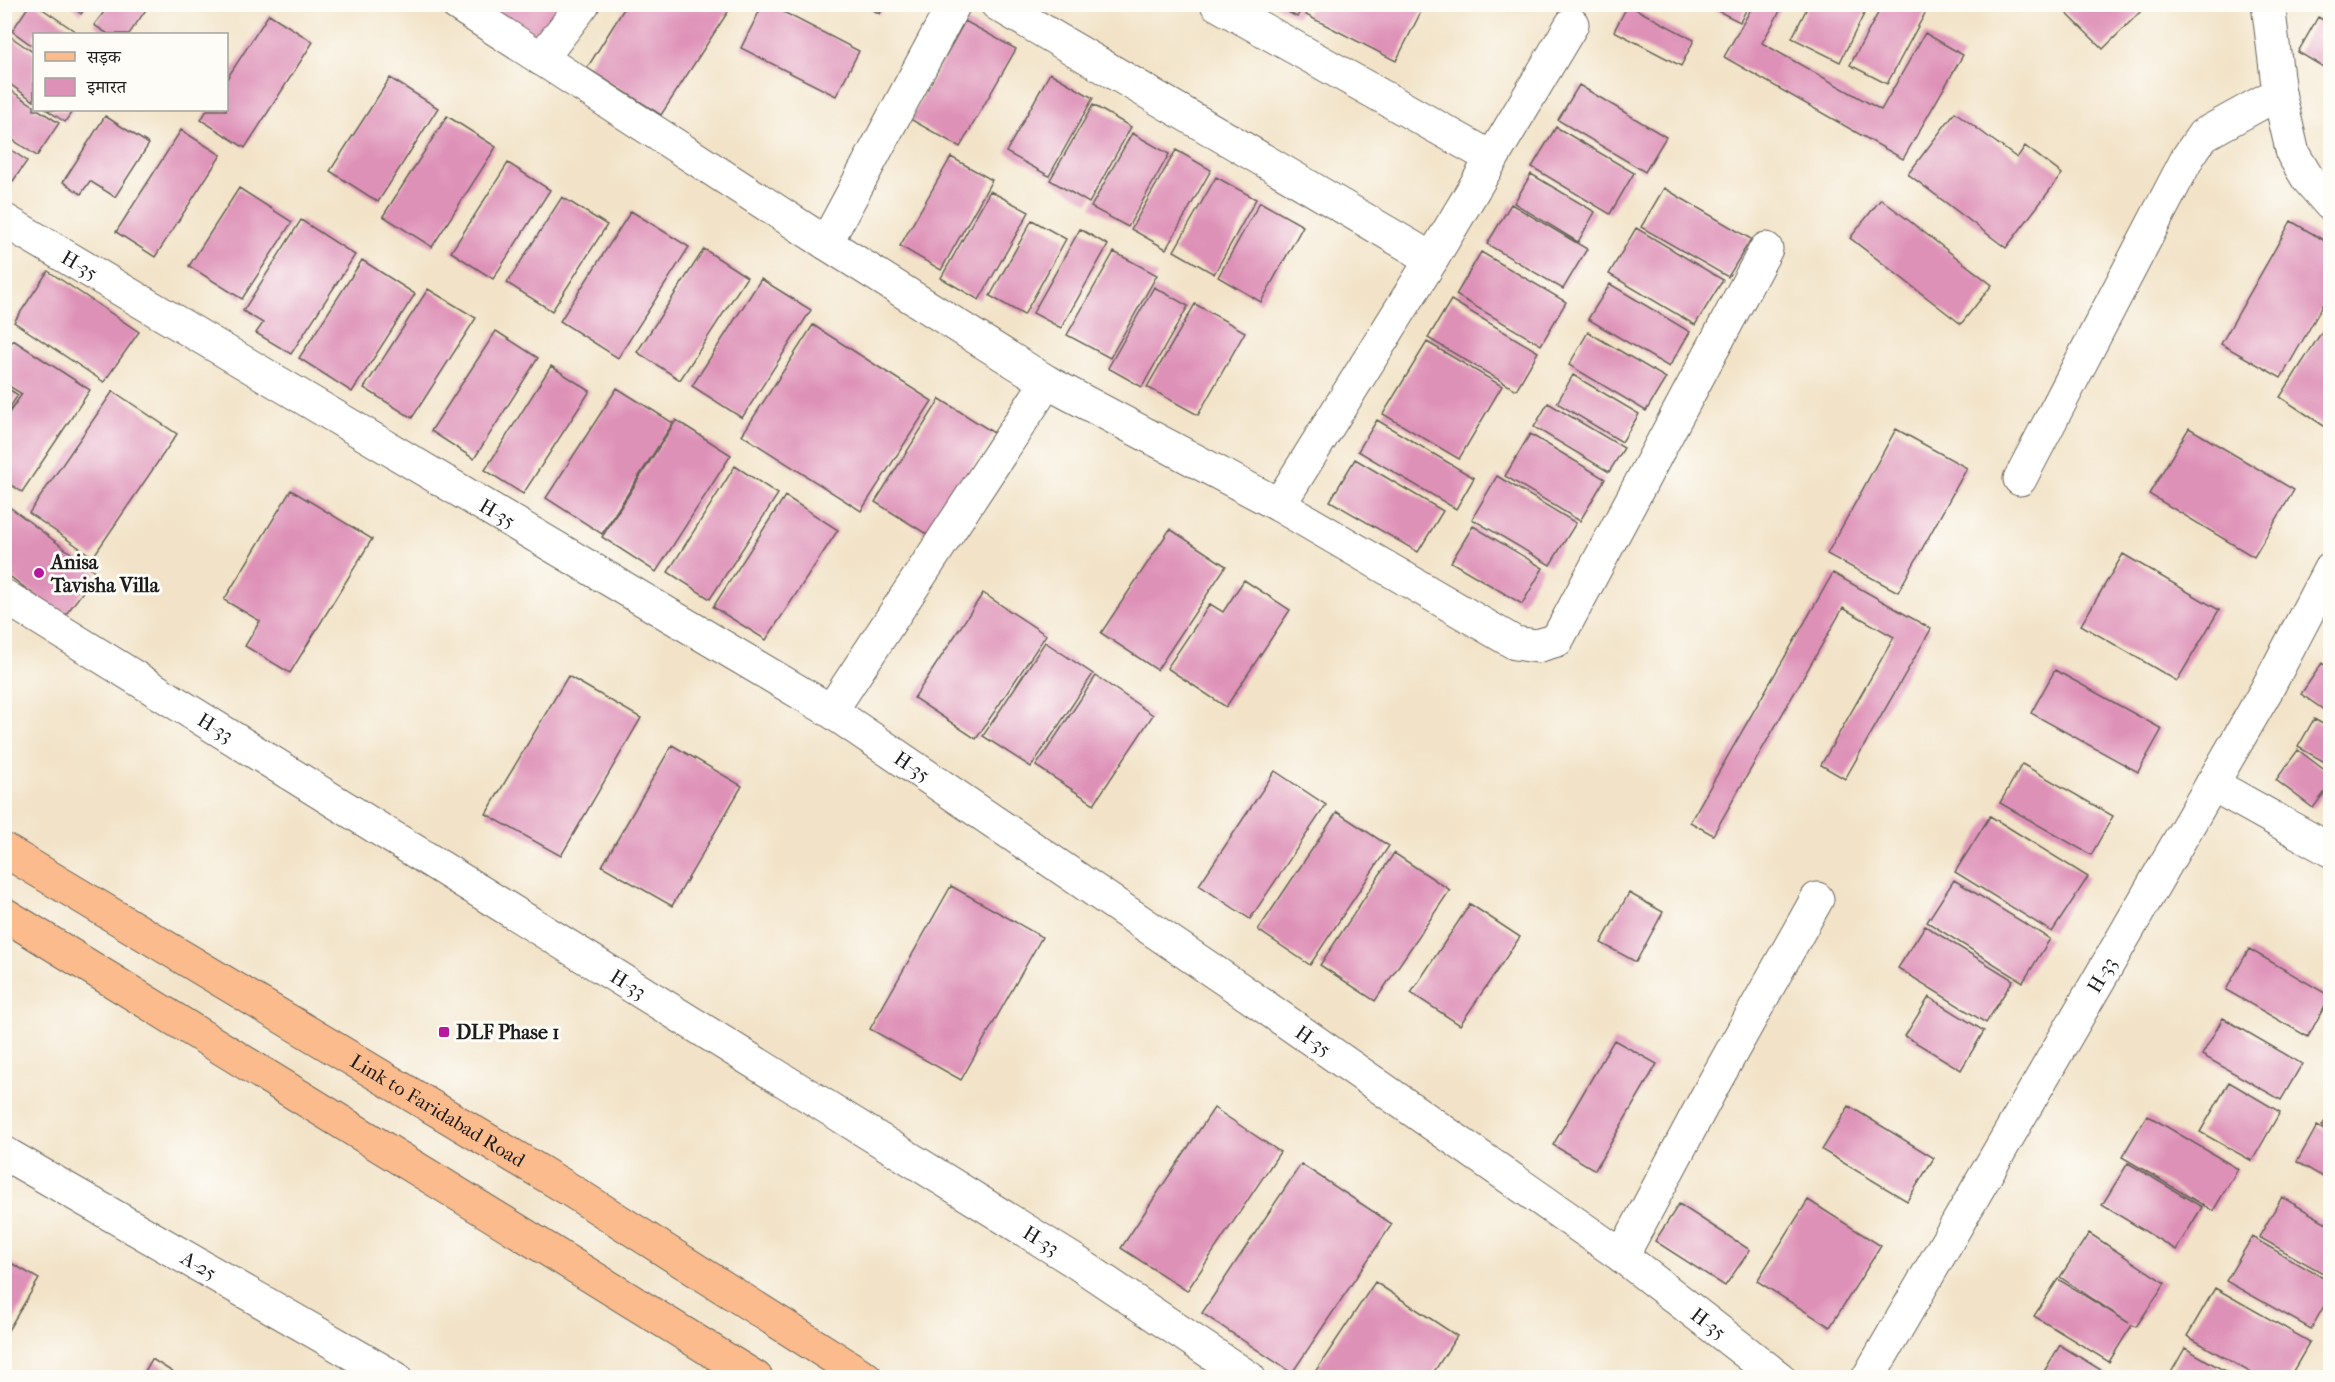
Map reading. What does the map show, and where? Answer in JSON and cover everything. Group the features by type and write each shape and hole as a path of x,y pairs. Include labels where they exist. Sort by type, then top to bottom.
{"main road":[{"name":"Link to Faridabad Road","path":"4,850 567,1188 866,1377"},
{"path":"4,914 756,1377"}],"street":[{"path":"457,4 826,243 1047,382 1279,505 1515,643 1537,646 1557,640 1766,249"},
{"path":"541,59 582,4"},
{"path":"826,243 954,4"},
{"path":"997,4 1432,259"},
{"path":"1217,4 1492,158"},
{"path":"2268,4 2279,93 2293,154 2308,179 2331,204"},
{"path":"1279,505 1432,259 1572,24"},
{"path":"2020,479 2188,157 2203,135 2279,93"},
{"name":"H-35","path":"4,220 831,711 1238,988 1622,1256 1779,1377"},
{"path":"831,711 1047,382"},
{"name":"H-33","path":"1868,1377 2266,691 2331,569"},
{"name":"H-33","path":"4,596 1072,1260 1249,1377"},
{"path":"2212,784 2331,850"},
{"path":"1622,1256 1713,1085 1817,899"},
{"name":"A-25","path":"4,1153 395,1377"}],"building":[{"path":"30,4 35,4 78,33 33,33 33,46 12,31"},
{"path":"69,4 88,4 81,14"},
{"path":"110,4 150,4 130,33 106,33 94,25"},
{"path":"499,4 582,4 549,58 489,21"},
{"path":"627,4 733,4 661,115 587,68"},
{"path":"763,4 768,4 859,51 836,96 741,48"},
{"path":"862,4 885,4 880,14"},
{"path":"1273,4 1304,4 1297,17"},
{"path":"1312,4 1425,4 1396,61 1306,15"},
{"path":"1704,4 1749,4 1740,22"},
{"path":"1754,4 1784,4 1762,43 1881,110 1925,33 1963,55 1903,159 1724,57"},
{"path":"1809,4 1869,4 1840,62 1792,38"},
{"path":"1883,4 1930,4 1887,84 1850,65"},
{"path":"1628,5 1694,40 1681,66 1614,31"},
{"path":"2058,5 2147,5 2103,49"},
{"path":"269,14 313,42 245,148 201,120 206,111 228,111 228,77"},
{"path":"2318,17 2330,24 2330,71 2298,52"},
{"path":"965,21 1016,49 960,147 910,119"},
{"path":"4,32 33,52 33,100 4,80"},
{"path":"1050,73 1093,98 1049,176 1006,152"},
{"path":"390,78 438,108 378,202 330,171"},
{"path":"1579,85 1666,137 1645,172 1558,120"},
{"path":"4,86 33,105 33,111 41,111 59,123 37,156 4,134"},
{"path":"1093,105 1131,127 1089,203 1050,180"},
{"path":"48,111 72,111 65,122"},
{"path":"1955,112 2017,158 2025,146 2062,174 2006,248 1908,174"},
{"path":"105,116 149,144 115,197 90,181 81,194 63,182"},
{"path":"447,116 496,147 432,247 383,216"},
{"path":"1556,127 1634,173 1610,214 1532,167"},
{"path":"181,130 221,155 155,257 116,232"},
{"path":"1132,133 1169,154 1128,227 1091,207"},
{"path":"4,145 27,161 11,184 4,179"},
{"path":"1176,150 1211,170 1166,249 1131,229"},
{"path":"951,157 992,180 941,270 900,246"},
{"path":"508,163 550,190 493,279 451,252"},
{"path":"1531,174 1595,212 1578,242 1514,203"},
{"path":"1216,177 1256,199 1214,274 1174,251"},
{"path":"239,188 292,222 242,299 189,266"},
{"path":"1664,188 1751,239 1728,277 1641,227"},
{"path":"990,191 1029,212 979,300 941,278"},
{"path":"562,197 607,225 552,311 507,283"},
{"path":"1881,199 1992,285 1961,324 1850,238"},
{"path":"1260,202 1303,226 1261,302 1218,277"},
{"path":"1511,204 1587,249 1563,289 1487,244"},
{"path":"631,211 689,247 618,358 560,321"},
{"path":"301,220 355,255 291,354 256,333 263,323 243,311"},
{"path":"1032,220 1066,239 1024,315 990,296"},
{"path":"2291,221 2330,244 2330,293 2281,378 2221,344"},
{"path":"1636,228 1723,280 1695,325 1609,274"},
{"path":"1080,229 1108,245 1061,328 1033,313"},
{"path":"704,249 747,277 680,380 637,352"},
{"path":"1114,252 1157,275 1110,358 1067,335"},
{"path":"1481,252 1566,302 1541,345 1456,295"},
{"path":"362,260 415,294 352,392 299,358"},
{"path":"48,271 139,332 104,382 14,322"},
{"path":"761,279 811,310 742,418 692,386"},
{"path":"1610,284 1690,332 1669,367 1588,319"},
{"path":"1154,287 1188,306 1142,387 1108,368"},
{"path":"428,289 476,318 412,418 364,388"},
{"path":"1451,300 1538,352 1516,390 1428,338"},
{"path":"1195,304 1245,332 1198,415 1147,387"},
{"path":"2330,319 2330,430 2280,397"},
{"path":"813,325 932,401 861,511 742,435"},
{"path":"496,331 538,358 474,459 431,431"},
{"path":"1588,332 1666,378 1646,411 1569,365"},
{"path":"13,340 90,390 22,492 4,480 4,420 22,394 4,383 4,354"},
{"path":"1427,342 1502,386 1459,459 1383,414"},
{"path":"551,366 590,391 523,494 485,470"},
{"path":"1573,375 1639,414 1622,442 1557,403"},
{"path":"4,386 18,395 4,416"},
{"path":"617,388 673,423 602,534 546,498"},
{"path":"113,391 177,434 93,557 29,513"},
{"path":"940,399 994,433 928,535 875,502"},
{"path":"1548,403 1624,448 1609,472 1534,427"},
{"path":"676,420 731,455 656,572 602,537"},
{"path":"1377,420 1474,478 1456,509 1358,451"},
{"path":"2189,428 2294,490 2254,557 2149,494"},
{"path":"1896,429 1967,468 1898,592 1827,554"},
{"path":"1530,434 1605,479 1580,521 1505,476"},
{"path":"1355,459 1443,511 1418,552 1330,501"},
{"path":"735,466 778,494 710,599 668,572"},
{"path":"1497,476 1576,523 1550,565 1472,519"},
{"path":"291,490 372,539 290,673 245,646 260,621 224,600"},
{"path":"785,496 838,530 766,640 713,607"},
{"path":"11,508 97,573 64,617 4,572 4,517"},
{"path":"1473,526 1543,568 1522,604 1451,562"},
{"path":"1170,529 1226,566 1157,670 1101,633"},
{"path":"2123,554 2219,610 2177,681 2081,625"},
{"path":"1833,573 1931,629 1845,779 1821,765 1894,637 1843,608 1713,835 1690,822"},
{"path":"1244,580 1290,610 1226,707 1167,668 1210,604 1223,612"},
{"path":"983,593 1046,635 976,739 914,698"},
{"path":"1045,642 1093,674 1031,767 983,736"},
{"path":"2322,663 2330,669 2330,714 2301,694"},
{"path":"2055,670 2162,729 2138,772 2031,713"},
{"path":"568,676 641,718 561,856 486,814"},
{"path":"1096,676 1153,715 1094,804 1036,766"},
{"path":"2314,719 2330,728 2330,765 2298,747"},
{"path":"672,745 742,786 672,906 602,866"},
{"path":"2298,750 2330,774 2330,785 2313,808 2276,780"},
{"path":"2022,764 2113,816 2091,855 2000,803"},
{"path":"1275,771 1326,805 1250,919 1199,885"},
{"path":"1337,812 1389,846 1310,965 1258,930"},
{"path":"1990,816 2088,877 2052,932 1955,872"},
{"path":"1394,853 1450,890 1375,1001 1320,965"},
{"path":"1954,880 2050,939 2023,982 1927,922"},
{"path":"951,886 1042,937 961,1080 870,1029"},
{"path":"1629,893 1663,912 1636,962 1601,943"},
{"path":"1470,904 1520,937 1460,1025 1411,993"},
{"path":"1925,926 2013,980 1986,1023 1898,968"},
{"path":"2249,949 2330,996 2308,1037 2226,990"},
{"path":"1929,997 1984,1031 1961,1070 1905,1036"},
{"path":"2223,1018 2302,1064 2281,1100 2202,1055"},
{"path":"1614,1040 1657,1064 1595,1170 1553,1145"},
{"path":"2229,1082 2280,1112 2252,1161 2200,1132"},
{"path":"1849,1106 1934,1158 1907,1201 1822,1150"},
{"path":"1214,1108 1280,1152 1187,1291 1121,1248"},
{"path":"2330,1113 2330,1131 2322,1126"},
{"path":"2147,1115 2238,1169 2213,1211 2122,1157"},
{"path":"2317,1126 2330,1133 2330,1181 2297,1162"},
{"path":"2128,1163 2202,1207 2176,1250 2102,1205"},
{"path":"1301,1164 1392,1224 1292,1373 1202,1313"},
{"path":"2282,1197 2330,1225 2330,1277 2259,1237"},
{"path":"1808,1200 1881,1246 1830,1327 1757,1281"},
{"path":"1679,1204 1750,1250 1725,1286 1655,1241"},
{"path":"2089,1233 2165,1283 2136,1327 2132,1325 2109,1362 2034,1316 2058,1279 2129,1323 2060,1277"},
{"path":"2252,1237 2330,1282 2330,1295 2311,1329 2226,1281"},
{"path":"4,1259 39,1279 4,1337"},
{"path":"1375,1282 1457,1336 1430,1378 1311,1378"},
{"path":"2215,1288 2310,1342 2289,1378 2260,1378 2187,1336"},
{"path":"2060,1345 2114,1378 2040,1378"},
{"path":"2185,1348 2237,1378 2168,1378"},
{"path":"152,1359 182,1378 141,1378"}],"place":[{"name":"Anisa Tavisha Villa","path":"39,573"},
{"name":"DLF Phase 1","path":"444,1032"}]}
